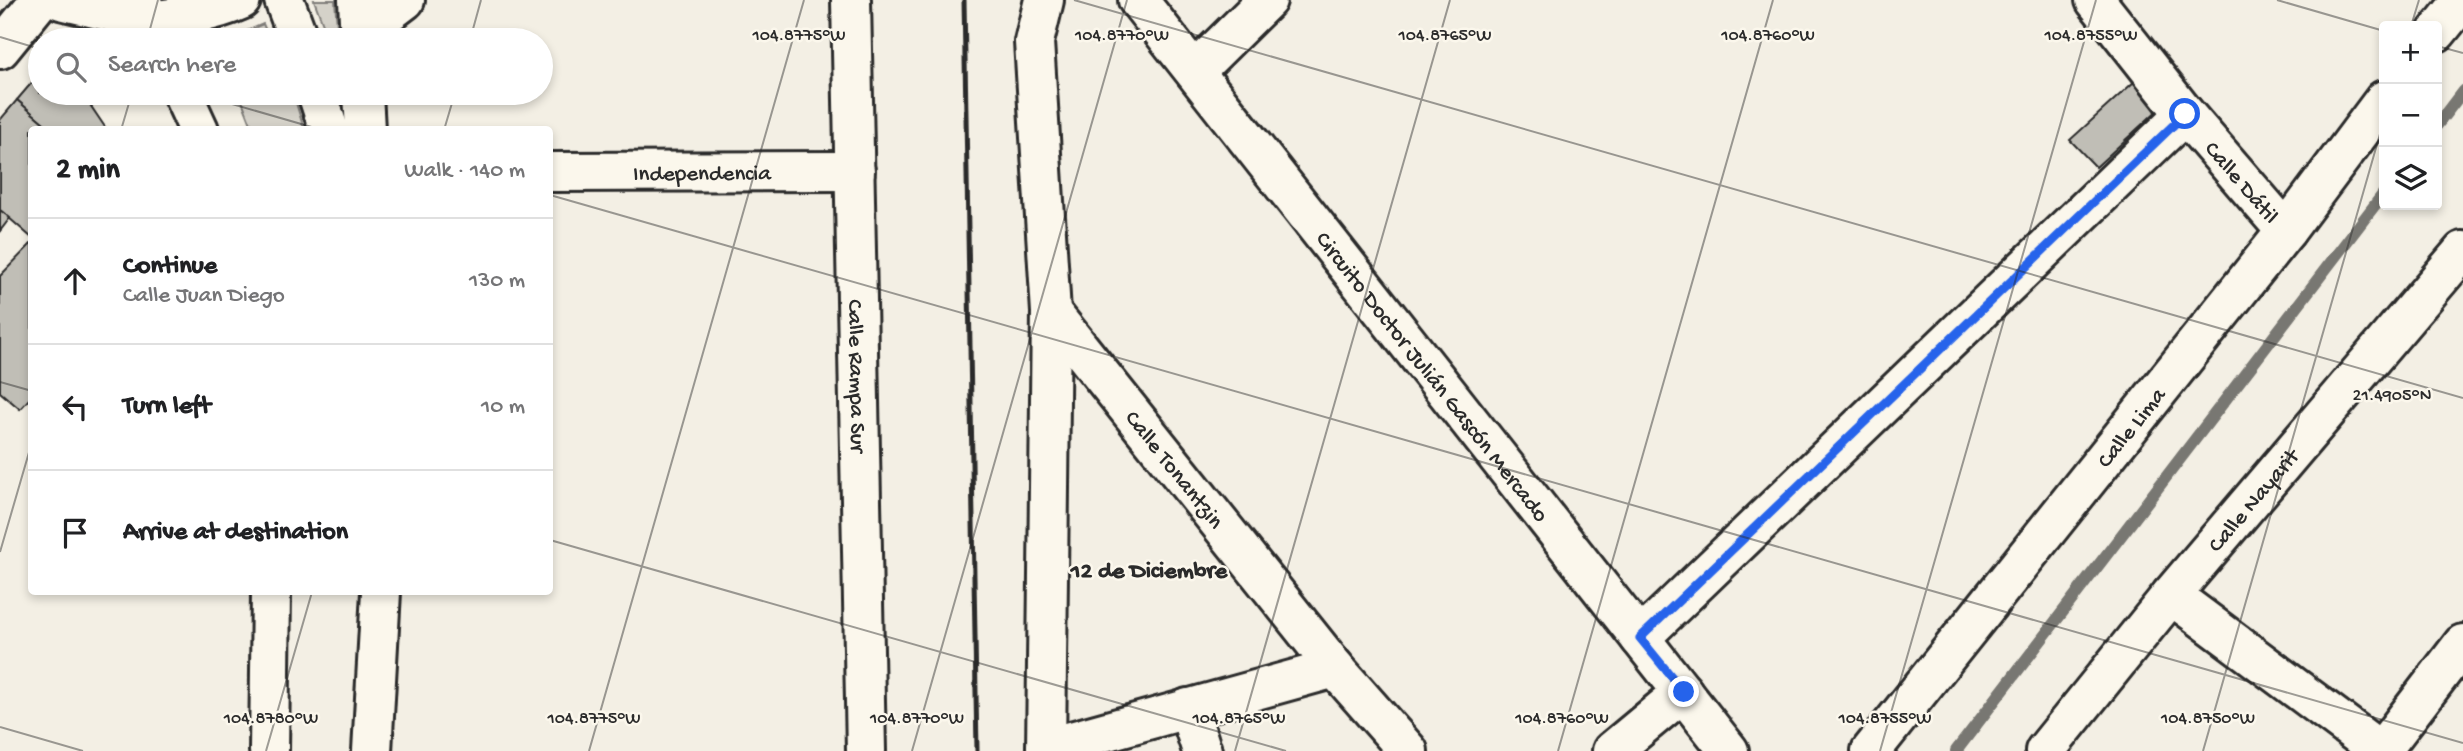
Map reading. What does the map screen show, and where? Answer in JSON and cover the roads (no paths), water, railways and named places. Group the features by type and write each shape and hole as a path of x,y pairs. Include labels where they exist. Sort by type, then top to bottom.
{"main road":[{"path":"0,49 40,0"},
{"path":"61,0 150,20 196,15 241,0"},
{"path":"284,0 294,28"},
{"path":"359,25 405,0"},
{"name":"Calle Rampa Sur","path":"851,0 866,751"},
{"path":"1044,0 1034,42 1051,312 1046,750 1335,668"},
{"name":"Circuito Doctor Julián Gascón Mercado","path":"1138,0 1729,751"},
{"path":"1195,71 1267,0"},
{"name":"Calle Dátil","path":"2095,0 2185,114 2286,231"},
{"path":"2442,26 2463,0"},
{"path":"188,105 198,126"},
{"path":"321,105 328,126"},
{"path":"364,105 365,126"},
{"name":"Calle Lima","path":"1871,751 2286,231 2379,107"},
{"path":"1640,638 2185,114"},
{"name":"Independencia","path":"553,173 855,171"},
{"name":"Calle Nayarit","path":"2045,751 2171,595 2463,251"},
{"name":"Calle Tonantzin","path":"1051,312 1335,668 1408,751"},
{"path":"269,751 271,595"},
{"path":"372,751 381,595"},
{"path":"2171,595 2380,751 2463,644"},
{"path":"1612,751 1684,692"},
{"path":"1188,708 1202,751"}],"waterway":[{"path":"2442,118 2463,91"},
{"path":"1956,751 2379,200"}],"railway":[{"path":"964,0 977,751"}],"district":[{"name":"12 de Diciembre","path":"1149,569"}]}
